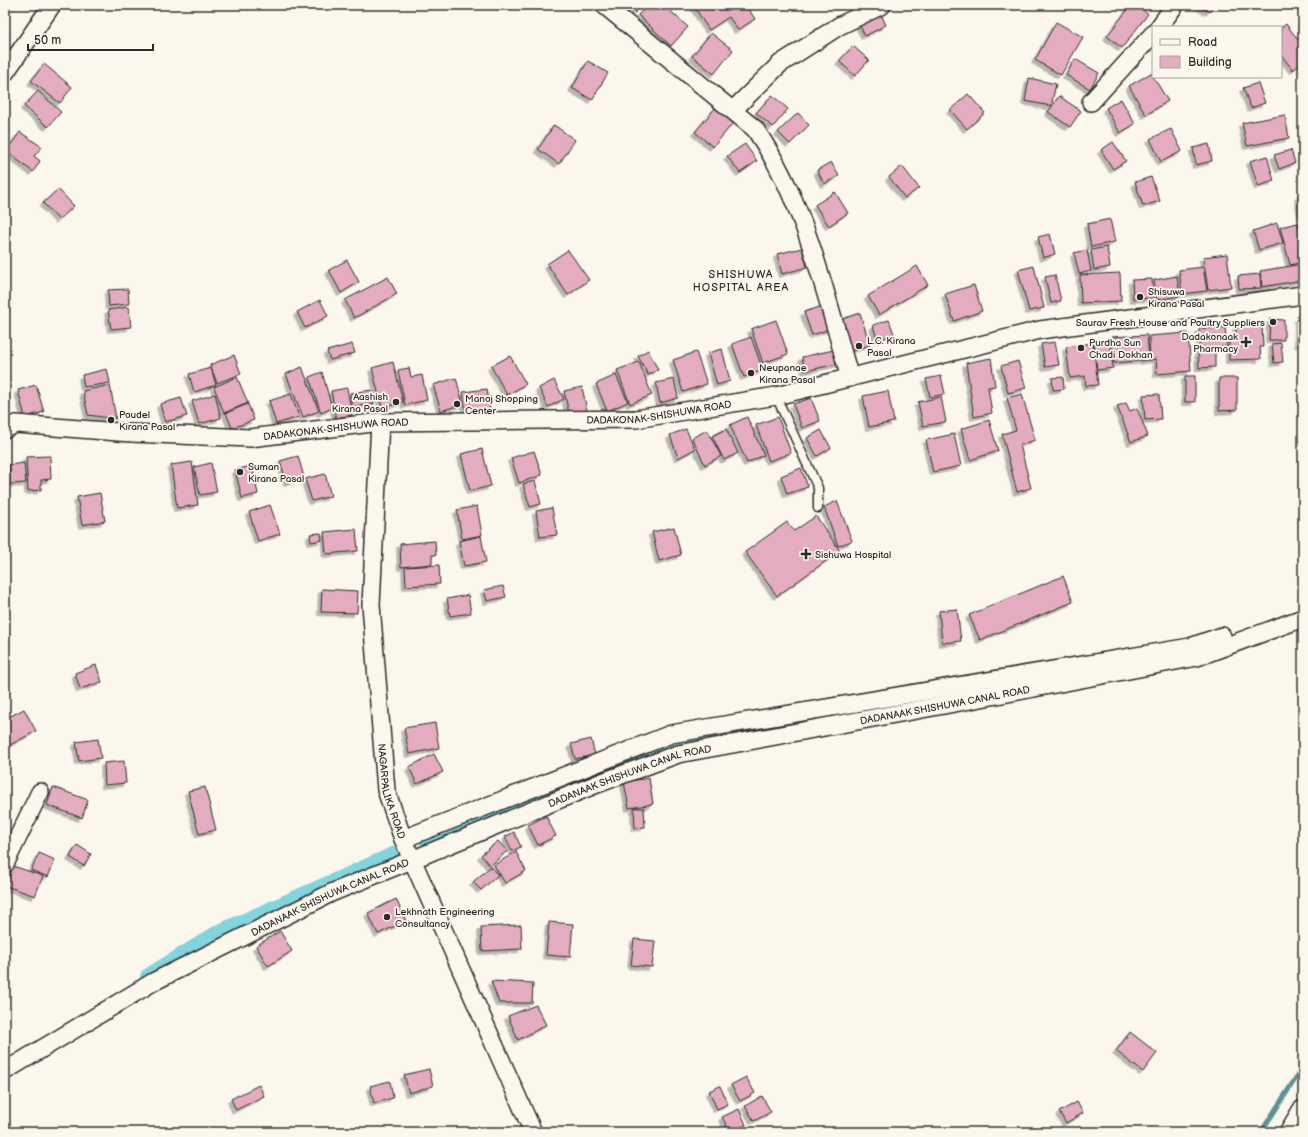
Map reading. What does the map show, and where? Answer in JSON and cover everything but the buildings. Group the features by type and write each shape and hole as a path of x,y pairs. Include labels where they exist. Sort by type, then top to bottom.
{"main road":[{"path":"1291,1132 1303,1112"}],"street":[{"path":"5,73 52,5"},
{"path":"604,5 755,129 770,150 807,230 850,378"},
{"path":"733,110 780,64 839,26 882,5"},
{"path":"1091,102 1152,35"},
{"name":"DADAKONAK-SHISHUWA ROAD","path":"5,429 16,424 131,433 250,438 380,422 636,419 776,396 1040,330 1303,295"},
{"name":"NAGARPALIKA ROAD","path":"380,422 371,605 386,790 403,839 533,1132"},
{"name":"DADANAAK SHISHUWA CANAL ROAD","path":"403,839 670,734 1190,647 1303,607"},
{"name":"DADANAAK SHISHUWA CANAL ROAD","path":"5,1071 153,982 331,893 597,784 678,754 1197,657 1303,618"},
{"path":"5,864 40,792"}],"lane":[{"path":"776,396 818,488 818,508"}],"waterway":[{"path":"429,842 667,747 713,739"},
{"path":"149,977 220,933 398,854"},
{"path":"1261,1132 1303,1067"}],"place":[{"name":"Shisuwa Kirana Pasal","path":"1140,297"},
{"name":"Saurav Fresh House and Poultry Suppliers","path":"1273,322"},
{"name":"Dadakonaak Pharmacy","path":"1246,342"},
{"name":"L.C. Kirana Pasal","path":"859,346"},
{"name":"Purdha Sun Chadi Dokhan","path":"1081,348"},
{"name":"Neupanae Kirana Pasal","path":"751,373"},
{"name":"Aashish Kirana Pasal","path":"396,402"},
{"name":"Manoj Shopping Center","path":"457,404"},
{"name":"Poudel Kirana Pasal","path":"111,420"},
{"name":"Suman Kirana Pasal","path":"240,472"},
{"name":"Sishuwa Hospital","path":"806,554"},
{"name":"Lekhnath Engineering Consultancy","path":"387,917"}],"district":[{"name":"SHISHUWA HOSPITAL AREA","path":"741,280"}]}
